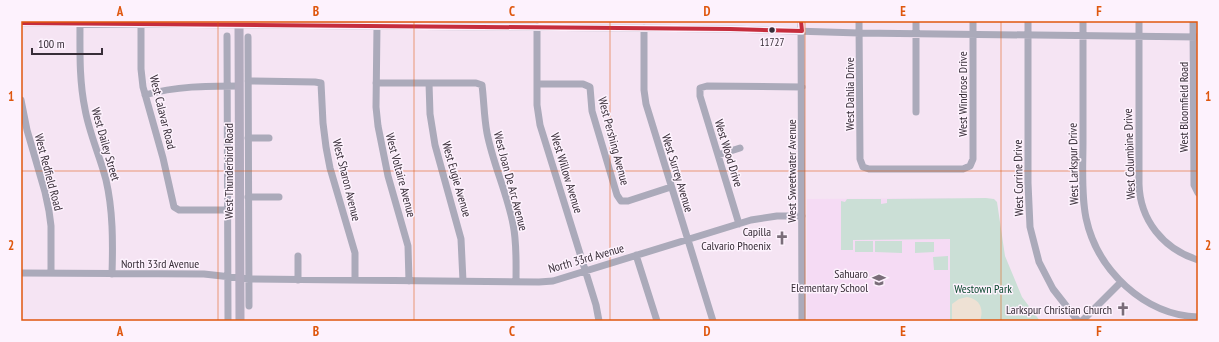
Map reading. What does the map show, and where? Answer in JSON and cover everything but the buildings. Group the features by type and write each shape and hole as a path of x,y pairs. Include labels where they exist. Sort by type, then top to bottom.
{"main road":[{"name":"West Thunderbird Road","path":"239,23 239,86 244,279 240,321"}],"street":[{"name":"West Sweetwater Avenue","path":"801,21 802,321"},
{"name":"West Dahlia Drive","path":"859,21 860,159 863,167 869,169 964,169 970,166"},
{"path":"916,21 916,112"},
{"name":"West Windrose Drive","path":"970,166 973,159 973,21"},
{"name":"West Corrine Drive","path":"1028,21 1028,183 1030,227 1039,262 1053,289 1078,321"},
{"name":"West Larkspur Drive","path":"1083,21 1084,205 1086,219 1093,240 1110,271 1121,282 1144,300 1161,309 1182,316 1198,317"},
{"name":"West Columbine Drive","path":"1139,21 1139,184 1142,205 1151,226 1162,239 1184,255 1198,260"},
{"name":"West Bloomfield Road","path":"1193,21 1196,37 1194,185 1198,193"},
{"name":"West Dailey Street","path":"80,22 80,69 85,110 111,205 113,230 112,274"},
{"path":"21,23 141,22 377,26 748,29 859,33 1196,37"},
{"name":"West Calavar Road","path":"141,22 142,73 145,95 164,158 174,207 179,210 228,210"},
{"name":"West Voltaire Avenue","path":"377,26 376,83 378,126 388,176 408,246 409,281"},
{"name":"West Willow Avenue","path":"537,27 537,105 540,125 597,310 599,321"},
{"name":"West Surrey Avenue","path":"644,28 644,97 713,321"},
{"name":"West Thunderbird Road","path":"227,36 228,321"},
{"name":"West Thunderbird Road","path":"248,37 248,197 244,279 248,306"},
{"name":"West Sharon Avenue","path":"248,81 315,82 321,84 326,147 330,168 354,252 355,280"},
{"path":"376,83 429,83"},
{"name":"West Joan De Arc Avenue","path":"429,83 476,83 482,85 487,134 514,226 516,247 516,282"},
{"name":"West Eugie Avenue","path":"429,83 430,114 434,145 461,239 463,282"},
{"name":"West Pershing Avenue","path":"537,84 583,84 590,87 592,111 620,201 628,201 671,187"},
{"path":"145,95 181,88 239,86"},
{"name":"West Wood Drive","path":"739,224 700,96 700,88 707,86 802,87"},
{"name":"West Redfield Road","path":"21,100 27,130 46,192 51,226 51,273"},
{"path":"248,138 269,138"},
{"path":"718,155 740,148"},
{"path":"248,197 279,197"},
{"name":"North 33rd Avenue","path":"21,273 204,274 244,279 298,280 463,282 553,281 760,218 802,216"},
{"path":"636,255 657,321"},
{"path":"298,256 298,280"},
{"path":"1082,321 1121,282"}],"shaded area":[{"name":"Sahuaro Elementary School","path":"950,198 950,321 807,321 807,199"}],"green space":[{"name":"Westown Park","path":"847,199 881,199 881,204 887,203 887,199 994,199 997,202 1005,256 1022,297 1040,321 950,321 950,239 853,240 853,250 841,250 841,201 845,202"},
{"path":"855,241 873,241 873,252 855,252"},
{"path":"875,241 902,241 902,253 875,252"},
{"path":"915,242 934,242 934,252 915,253"},
{"path":"948,256 948,270 934,270 933,257"}],"sand":[{"path":"967,297 975,300 980,305 980,321 952,321 952,304 959,299"}],"transit line":[{"path":"21,23 730,29 802,31 801,21"}],"place":[{"name":"11727","path":"772,30"},
{"name":"Capilla Calvario Phoenix","path":"782,238"},
{"name":"Sahuaro Elementary School","path":"879,280"},
{"name":"Larkspur Christian Church","path":"1123,309"}]}
